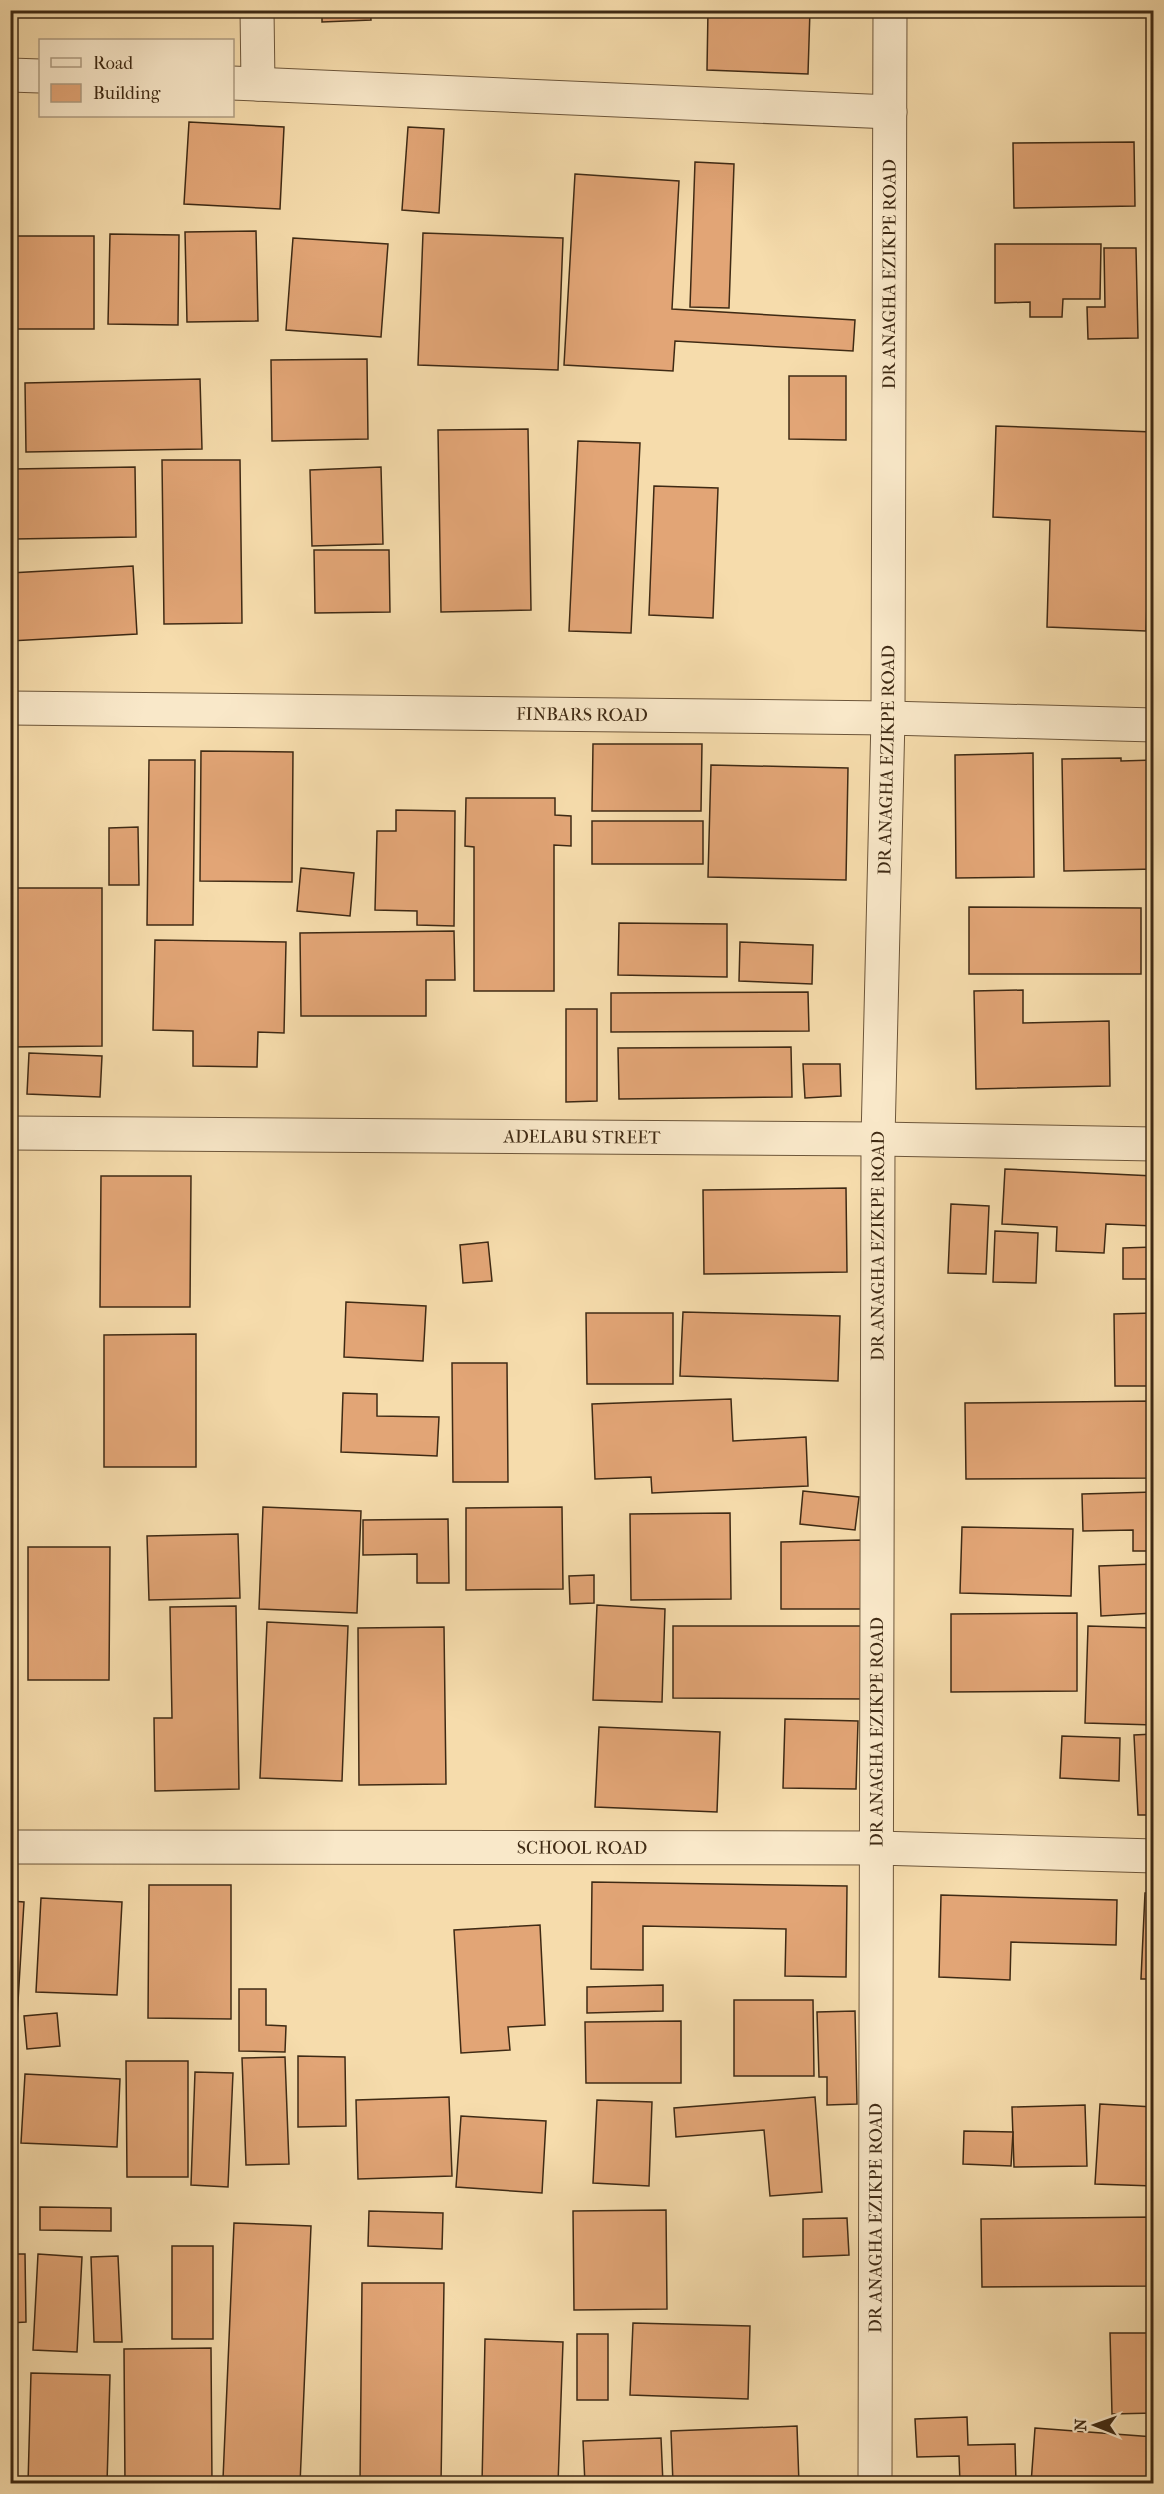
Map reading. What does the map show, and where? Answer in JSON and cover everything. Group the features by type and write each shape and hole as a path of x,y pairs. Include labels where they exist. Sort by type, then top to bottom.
{"street":[{"path":"256,10 245,84 890,112"},
{"name":"DR ANAGHA EZIKPE ROAD","path":"875,2484 878,1139 888,718 890,10"},
{"path":"10,75 39,76"},
{"name":"FINBARS ROAD","path":"10,708 888,718 1154,725"},
{"name":"ADELABU STREET","path":"10,1132 878,1139 1154,1144"},
{"name":"SCHOOL ROAD","path":"10,1847 877,1848 1154,1856"}],"building":[{"path":"322,10 370,10 371,20 322,22"},
{"path":"708,10 810,10 808,74 707,70"},
{"path":"189,122 284,127 280,209 184,204"},
{"path":"408,127 444,129 439,213 402,210"},
{"path":"1134,142 1135,206 1014,208 1013,143"},
{"path":"695,162 734,164 729,308 690,307"},
{"path":"575,174 679,181 672,309 855,320 853,351 675,341 673,371 564,365"},
{"path":"256,231 258,321 187,322 185,232"},
{"path":"423,233 563,238 558,370 418,365"},
{"path":"110,234 179,235 178,325 108,324"},
{"path":"10,236 94,236 94,329 10,329"},
{"path":"293,238 388,244 381,337 286,330"},
{"path":"995,244 1101,244 1100,299 1063,299 1062,317 1030,317 1030,302 995,303"},
{"path":"1104,248 1136,248 1138,338 1088,339 1087,307 1105,307"},
{"path":"367,359 368,439 272,441 271,360"},
{"path":"789,376 846,376 846,440 789,439"},
{"path":"200,379 202,449 26,452 25,383"},
{"path":"996,426 1153,432 1146,631 1047,627 1050,520 993,517"},
{"path":"528,429 531,610 441,612 438,430"},
{"path":"578,441 640,443 631,633 569,631"},
{"path":"162,460 240,460 242,623 164,624"},
{"path":"135,467 136,537 14,539 13,469"},
{"path":"381,467 383,544 312,546 310,470"},
{"path":"654,486 718,488 713,618 649,615"},
{"path":"314,550 389,550 390,612 315,613"},
{"path":"133,566 137,634 10,641 10,573"},
{"path":"593,744 702,744 701,811 592,811"},
{"path":"201,751 293,752 292,882 200,881"},
{"path":"1033,753 1034,877 956,878 955,755"},
{"path":"1121,758 1121,761 1154,760 1154,869 1064,871 1062,759"},
{"path":"149,760 195,760 193,925 147,925"},
{"path":"711,765 848,768 846,880 708,877"},
{"path":"466,798 555,798 555,815 571,816 571,846 554,845 554,991 474,991 474,847 465,846"},
{"path":"396,810 455,811 454,926 417,925 417,911 375,910 377,831 396,831"},
{"path":"592,821 703,821 703,864 592,864"},
{"path":"138,827 139,885 109,885 109,828"},
{"path":"301,868 354,873 350,916 297,911"},
{"path":"10,888 102,888 102,1046 10,1047"},
{"path":"969,907 1141,908 1141,974 969,974"},
{"path":"619,923 727,924 727,977 618,975"},
{"path":"454,931 455,980 426,980 426,1016 301,1016 300,933"},
{"path":"155,940 286,942 284,1033 258,1032 257,1067 193,1066 193,1031 153,1030"},
{"path":"740,942 813,945 812,984 739,981"},
{"path":"1023,990 1023,1023 1109,1021 1110,1086 976,1089 974,991"},
{"path":"808,992 809,1031 611,1032 611,993"},
{"path":"566,1009 597,1009 597,1101 566,1102"},
{"path":"791,1047 792,1097 619,1099 618,1048"},
{"path":"29,1053 102,1056 100,1097 27,1094"},
{"path":"803,1064 840,1064 841,1096 805,1098"},
{"path":"1005,1169 1154,1176 1154,1226 1106,1224 1104,1253 1056,1251 1057,1227 1002,1224"},
{"path":"101,1176 191,1176 190,1307 100,1307"},
{"path":"846,1188 847,1272 704,1274 703,1190"},
{"path":"951,1204 989,1206 986,1274 948,1273"},
{"path":"995,1231 1038,1233 1036,1283 993,1282"},
{"path":"488,1242 492,1281 463,1283 460,1245"},
{"path":"1154,1247 1154,1279 1123,1279 1123,1248"},
{"path":"346,1302 426,1306 423,1361 344,1357"},
{"path":"683,1312 840,1316 838,1381 680,1376"},
{"path":"586,1313 673,1313 673,1384 587,1384"},
{"path":"1154,1313 1154,1386 1115,1386 1114,1314"},
{"path":"196,1334 196,1467 104,1467 104,1335"},
{"path":"452,1363 507,1363 508,1482 453,1482"},
{"path":"343,1393 377,1394 377,1416 439,1417 437,1456 341,1452"},
{"path":"731,1399 733,1441 806,1437 808,1486 652,1493 651,1477 595,1479 592,1404"},
{"path":"1154,1401 1154,1478 966,1479 965,1403"},
{"path":"803,1491 859,1497 855,1530 800,1524"},
{"path":"1154,1492 1154,1551 1133,1551 1133,1530 1083,1531 1082,1494"},
{"path":"263,1507 361,1511 357,1613 259,1609"},
{"path":"562,1507 563,1589 466,1590 466,1508"},
{"path":"730,1513 731,1599 631,1600 630,1514"},
{"path":"448,1519 449,1583 417,1583 417,1554 363,1555 363,1520"},
{"path":"962,1527 1073,1529 1071,1596 960,1593"},
{"path":"238,1534 240,1598 149,1600 147,1536"},
{"path":"861,1540 862,1609 781,1609 781,1542"},
{"path":"28,1547 110,1547 109,1680 28,1680"},
{"path":"10,1553 12,1553 14,1619 10,1619"},
{"path":"1154,1564 1154,1613 1101,1616 1099,1566"},
{"path":"594,1575 594,1603 570,1604 569,1576"},
{"path":"597,1605 665,1609 662,1702 593,1700"},
{"path":"236,1606 239,1789 155,1791 154,1718 172,1718 170,1607"},
{"path":"1077,1613 1077,1691 951,1692 951,1614"},
{"path":"267,1622 348,1626 342,1781 260,1778"},
{"path":"10,1623 14,1623 16,1680 10,1680"},
{"path":"673,1626 867,1626 867,1699 673,1698"},
{"path":"1088,1626 1154,1628 1154,1725 1085,1723"},
{"path":"444,1627 446,1784 359,1785 358,1628"},
{"path":"785,1719 858,1721 856,1789 783,1788"},
{"path":"599,1727 720,1732 717,1812 595,1807"},
{"path":"1154,1734 1154,1815 1138,1815 1134,1735"},
{"path":"1062,1736 1120,1738 1119,1781 1060,1778"},
{"path":"592,1882 847,1886 846,1977 785,1976 786,1929 643,1926 643,1970 591,1969"},
{"path":"149,1885 231,1885 231,2019 148,2018"},
{"path":"1145,1893 1154,1893 1154,1979 1141,1979"},
{"path":"941,1895 1117,1900 1116,1945 1011,1942 1010,1980 939,1977"},
{"path":"41,1898 122,1902 117,1995 36,1992"},
{"path":"10,1901 24,1902 17,2018 10,2018"},
{"path":"540,1925 545,2025 508,2027 510,2050 461,2053 454,1930"},
{"path":"663,1985 663,2011 587,2013 587,1987"},
{"path":"239,1989 266,1989 266,2025 286,2026 285,2052 239,2051"},
{"path":"734,2000 813,2000 814,2076 734,2076"},
{"path":"855,2011 857,2104 827,2105 827,2077 819,2077 817,2012"},
{"path":"57,2013 60,2046 27,2049 24,2016"},
{"path":"681,2021 681,2083 586,2083 585,2022"},
{"path":"298,2056 345,2057 346,2126 298,2127"},
{"path":"285,2057 289,2164 246,2165 242,2058"},
{"path":"126,2061 188,2061 188,2177 127,2177"},
{"path":"195,2072 233,2073 228,2187 191,2185"},
{"path":"25,2074 120,2079 117,2147 21,2143"},
{"path":"449,2097 452,2176 358,2179 356,2100"},
{"path":"815,2097 822,2192 770,2196 764,2130 676,2137 674,2108"},
{"path":"597,2100 652,2102 649,2186 593,2183"},
{"path":"1100,2104 1154,2107 1153,2186 1095,2184"},
{"path":"1085,2105 1087,2166 1014,2167 1012,2107"},
{"path":"461,2116 546,2121 542,2193 456,2187"},
{"path":"964,2131 1013,2132 1011,2166 963,2164"},
{"path":"10,2203 16,2203 17,2242 10,2242"},
{"path":"40,2207 111,2208 111,2231 40,2230"},
{"path":"666,2210 667,2309 574,2310 573,2211"},
{"path":"369,2211 443,2213 442,2249 368,2246"},
{"path":"1154,2217 1154,2286 982,2287 981,2219"},
{"path":"847,2218 849,2255 803,2257 803,2219"},
{"path":"234,2223 311,2226 300,2484 245,2484 245,2480 223,2479"},
{"path":"172,2246 213,2246 213,2339 172,2339"},
{"path":"10,2254 25,2254 26,2322 10,2323"},
{"path":"38,2254 82,2257 77,2352 33,2350"},
{"path":"118,2256 122,2342 94,2342 91,2257"},
{"path":"362,2283 444,2283 441,2484 360,2484"},
{"path":"633,2323 750,2326 748,2399 630,2395"},
{"path":"1110,2333 1154,2333 1154,2413 1112,2414"},
{"path":"577,2334 608,2334 608,2400 577,2400"},
{"path":"485,2339 563,2342 558,2484 482,2484"},
{"path":"211,2348 212,2484 125,2484 124,2349"},
{"path":"31,2373 110,2375 107,2484 28,2484"},
{"path":"967,2417 968,2445 1015,2444 1016,2484 960,2484 959,2456 917,2457 915,2419"},
{"path":"797,2426 799,2484 673,2484 671,2431"},
{"path":"1035,2428 1154,2437 1154,2484 1031,2484"},
{"path":"661,2438 663,2484 585,2484 583,2441"}]}
